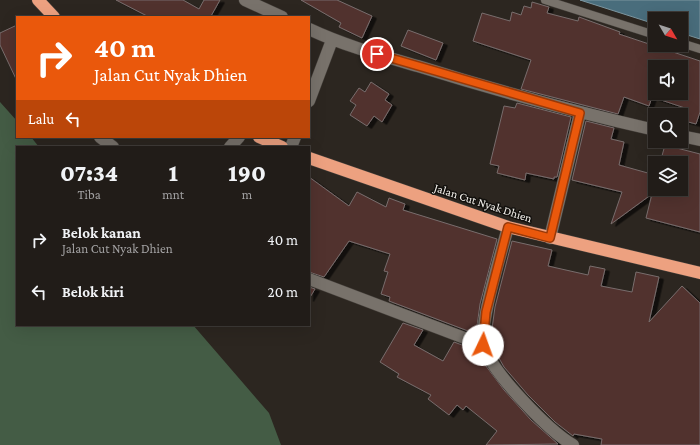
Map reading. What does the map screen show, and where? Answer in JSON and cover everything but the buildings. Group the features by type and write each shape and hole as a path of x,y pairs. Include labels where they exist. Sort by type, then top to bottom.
{"highway":[{"path":"38,0 53,16"},
{"path":"261,138 280,146"},
{"name":"Jalan Cut Nyak Dhien","path":"310,158 508,227 700,273"}],"street":[{"path":"246,0 280,16"},
{"path":"310,29 332,40 437,72 580,113 648,128"},
{"path":"310,98 332,40"},
{"path":"550,238 580,113"},
{"path":"688,137 700,140"},
{"path":"101,138 111,146"},
{"path":"231,146 238,138"},
{"path":"508,227 486,312 483,345 496,367 530,409 558,435 573,445"},
{"path":"310,279 483,345"}],"lane":[{"path":"545,0 648,33"},
{"path":"688,45 700,49"}],"green space":[{"path":"0,102 16,120 16,138 32,138 38,146 16,146 16,326 194,326 269,413 281,445 0,445"}],"water":[{"path":"580,0 700,0 700,39 688,35 688,12 648,12 648,22"}],"route":[{"path":"377,54 580,113 550,238 508,227 490,293 484,323 483,345"}]}
